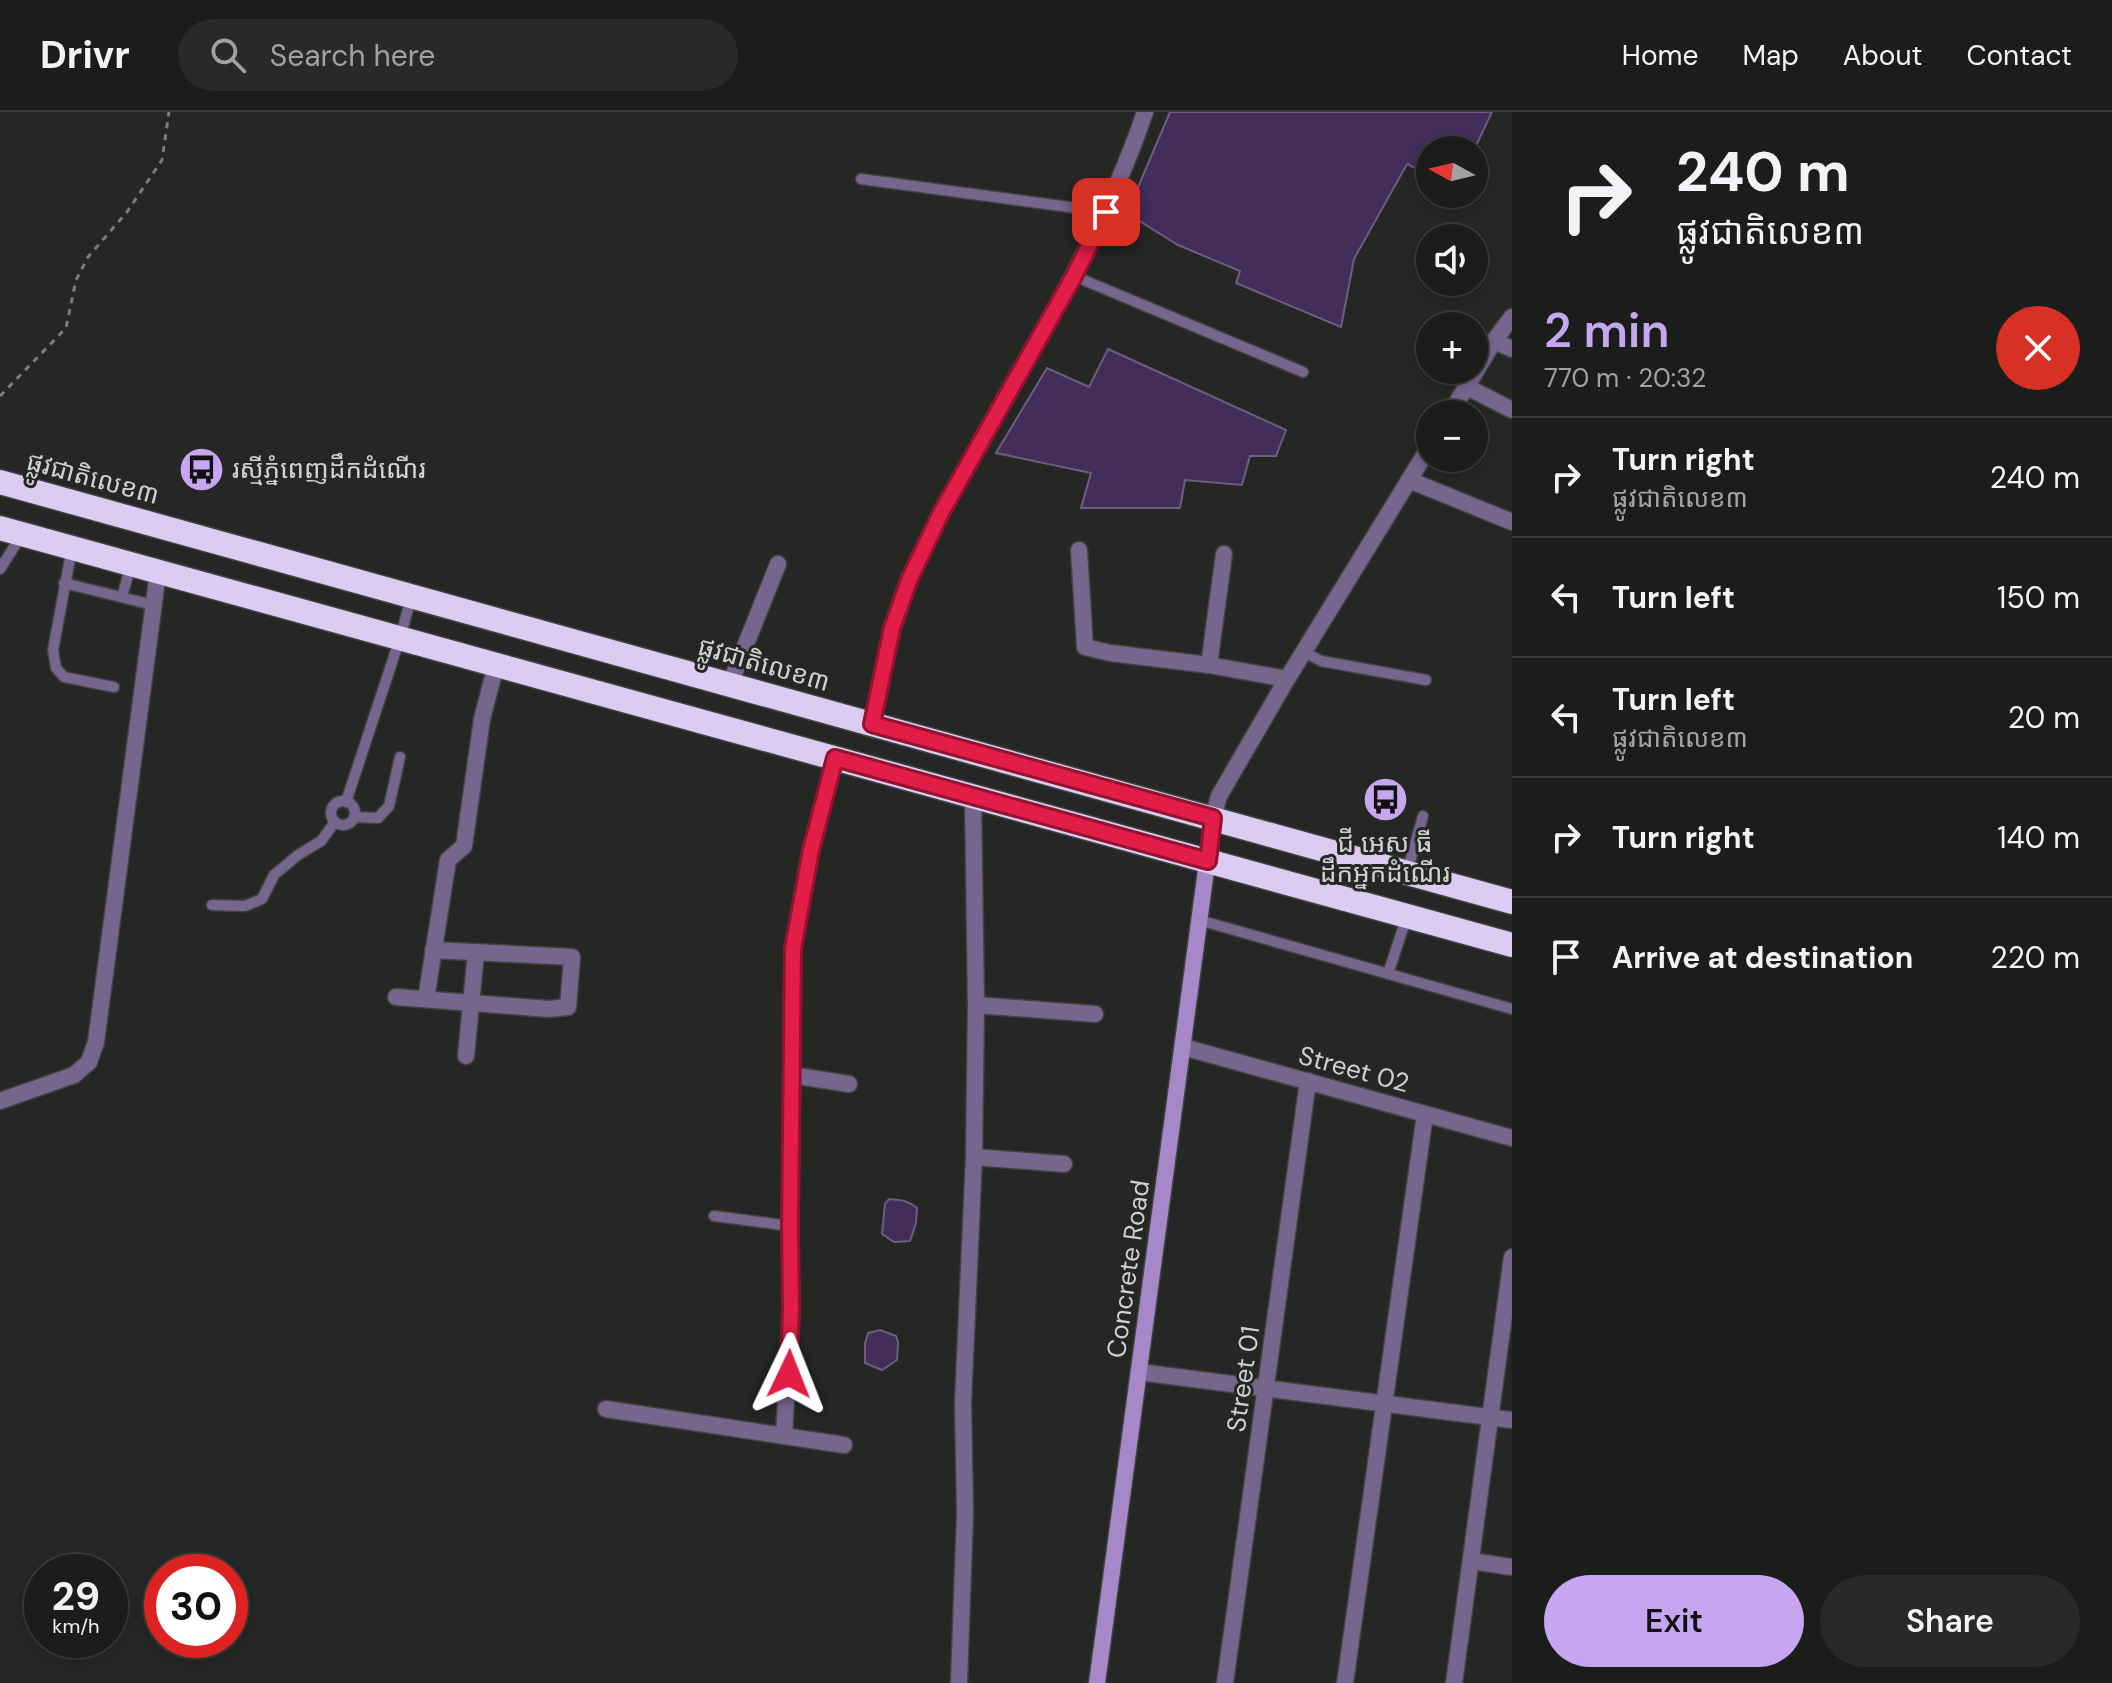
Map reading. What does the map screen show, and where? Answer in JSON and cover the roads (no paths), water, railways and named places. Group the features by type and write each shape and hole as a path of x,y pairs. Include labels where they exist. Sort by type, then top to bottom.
{"highway":[{"name":"ផ្លូវជាតិលេខ៣","path":"0,482 1512,902"},
{"path":"11,531 1512,945"}],"street":[{"path":"872,724 892,628 910,578 941,513 1074,276 1106,212 1145,112"},
{"path":"1459,400 1512,317"},
{"path":"1494,341 1512,349"},
{"path":"1467,387 1512,410"},
{"path":"1213,818 1219,796 1416,469"},
{"path":"1409,480 1512,522"},
{"path":"1079,550 1085,647 1287,679"},
{"path":"1209,665 1224,554"},
{"path":"730,684 778,564"},
{"path":"0,1101 74,1075 89,1062 96,1042 158,572"},
{"path":"426,999 448,860 464,846 482,719 496,665"},
{"path":"784,1436 791,1307 793,949 811,850 835,758"},
{"path":"959,1683 965,1513 963,1402 974,1157 976,1005 973,796"},
{"name":"Concrete Road","path":"1097,1683 1213,818"},
{"path":"396,997 549,1009 568,1007 572,957 433,950"},
{"path":"466,1056 476,952"},
{"path":"976,1005 1095,1014"},
{"name":"Street 02","path":"1183,1047 1512,1138"},
{"path":"791,1075 849,1084"},
{"name":"Street 01","path":"1225,1683 1308,1081"},
{"path":"1345,1683 1425,1114"},
{"path":"974,1157 1064,1164"},
{"path":"1454,1683 1512,1257"},
{"path":"1139,1372 1512,1420"},
{"path":"606,1409 844,1445"},
{"path":"1471,1561 1512,1567"}],"lane":[{"path":"861,179 1106,212"},
{"path":"1074,276 1303,372"},
{"path":"0,569 8,553 11,531"},
{"path":"72,548 53,650 56,668 64,677 114,687"},
{"path":"122,597 131,564"},
{"path":"64,583 153,605"},
{"path":"346,802 412,596"},
{"path":"1305,652 1321,661 1426,680"},
{"path":"354,817 378,818 389,806 400,757"},
{"path":"346,802 354,808 354,817 346,825 335,822 332,818 333,808 346,802"},
{"path":"1407,872 1423,816"},
{"path":"212,905 245,906 262,899 274,875 321,841 335,822"},
{"path":"1388,974 1407,916"},
{"path":"1199,920 1512,1009"},
{"path":"714,1216 790,1226"}],"place":[{"name":"រស្មីភ្នំពេញដឹកដំណើរ","path":"201,469"},
{"name":"ជី អេស ធី ដឹកអ្នកដំណើរ","path":"1385,800"}]}
